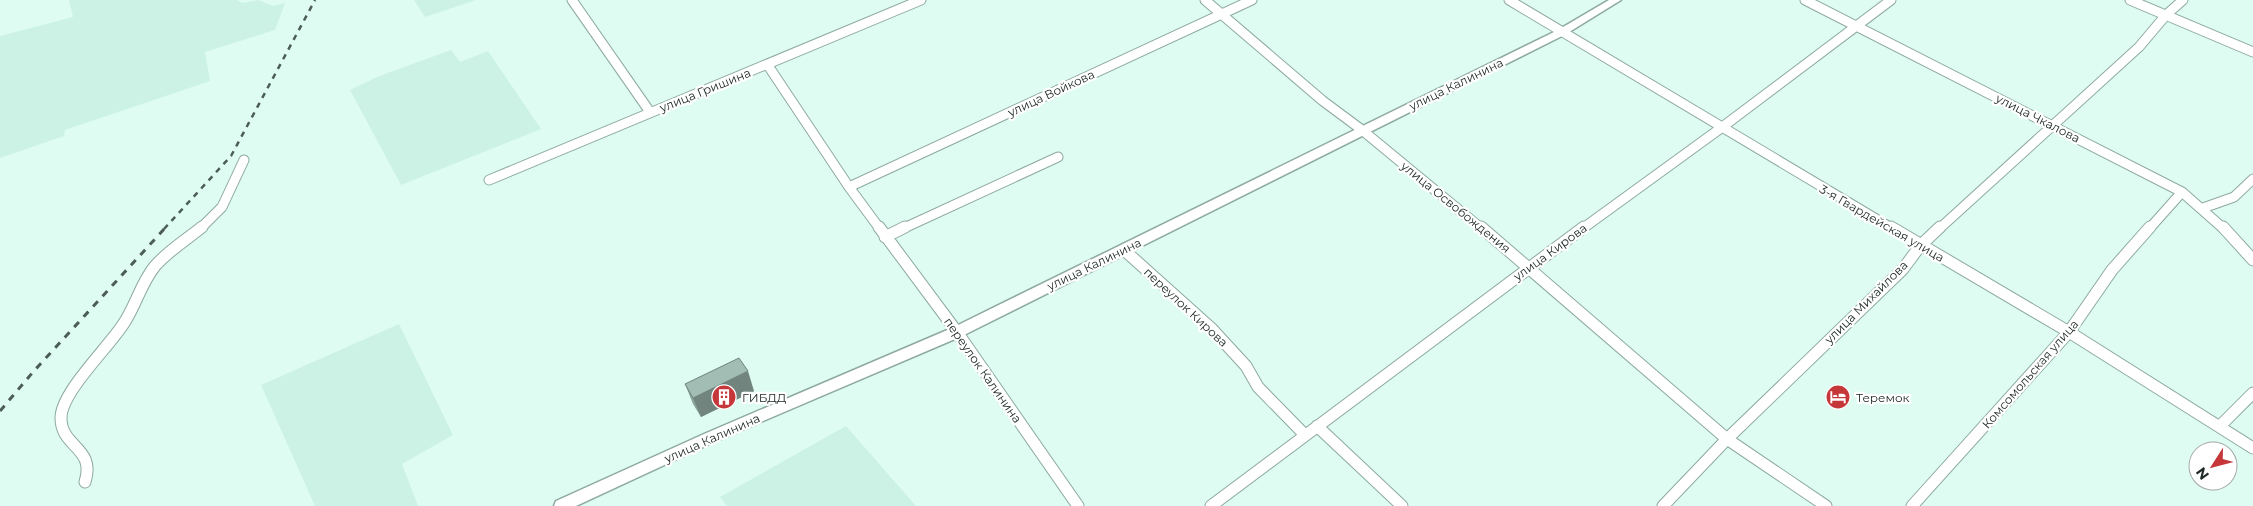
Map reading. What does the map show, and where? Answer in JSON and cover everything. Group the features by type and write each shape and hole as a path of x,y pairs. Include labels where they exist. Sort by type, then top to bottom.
{"street":[{"path":"572,0 650,112"},
{"name":"улица Гришина","path":"489,180 921,0"},
{"name":"улица Освобождения","path":"1205,0 1323,101 1362,130 1529,267 1727,439 1826,506"},
{"name":"улица Войкова","path":"849,187 1252,0"},
{"name":"3-я Гвардейская улица","path":"1509,0 1920,246 2069,332 2253,448"},
{"name":"улица Калинина","path":"561,506 709,438 957,332 1562,32 1616,0"},
{"name":"улица Чкалова","path":"1805,0 2182,192 2220,224 2253,260"},
{"name":"улица Кирова","path":"1211,506 1529,267 1721,128 1891,0"},
{"path":"2130,0 2253,52"},
{"name":"улица Михайлова","path":"1663,506 1727,439 1903,269 1920,246 2139,47 2166,15 2183,0"},
{"name":"переулок Калинина","path":"767,64 849,187 957,332 1078,506"},
{"path":"885,237 972,195 1037,168 1058,157"},
{"path":"85,482 90,469 87,460 80,450 69,442 62,431 65,404 76,386 126,320 145,279 154,267 167,252 213,219 222,208 244,160"},
{"path":"2203,208 2234,197 2253,179"},
{"name":"Комсомольская улица","path":"1912,506 2069,332 2112,270 2182,192"},
{"name":"переулок Кирова","path":"1124,250 1211,328 1246,366 1258,387 1305,435"},
{"path":"2220,426 2253,393"},
{"path":"1317,426 1402,506"}],"shaded area":[{"path":"69,0 237,0 242,3 258,0 273,6 285,3 275,30 205,52 210,81 65,130 64,136 0,158 0,36 73,17"},
{"path":"414,0 476,0 425,17"},
{"path":"451,50 460,62 488,51 541,129 401,185 350,90 377,77"},
{"path":"399,324 453,435 402,464 418,506 315,506 261,385"},
{"path":"846,426 916,506 727,506 720,497"}],"building":[{"path":"739,358 748,371 693,398 685,384"}],"railway":[{"path":"164,229 231,156 315,0"},
{"path":"0,411 33,372 166,227"}],"place":[{"name":"ГИБДД","path":"724,397"},
{"name":"Теремок","path":"1838,397"}]}
